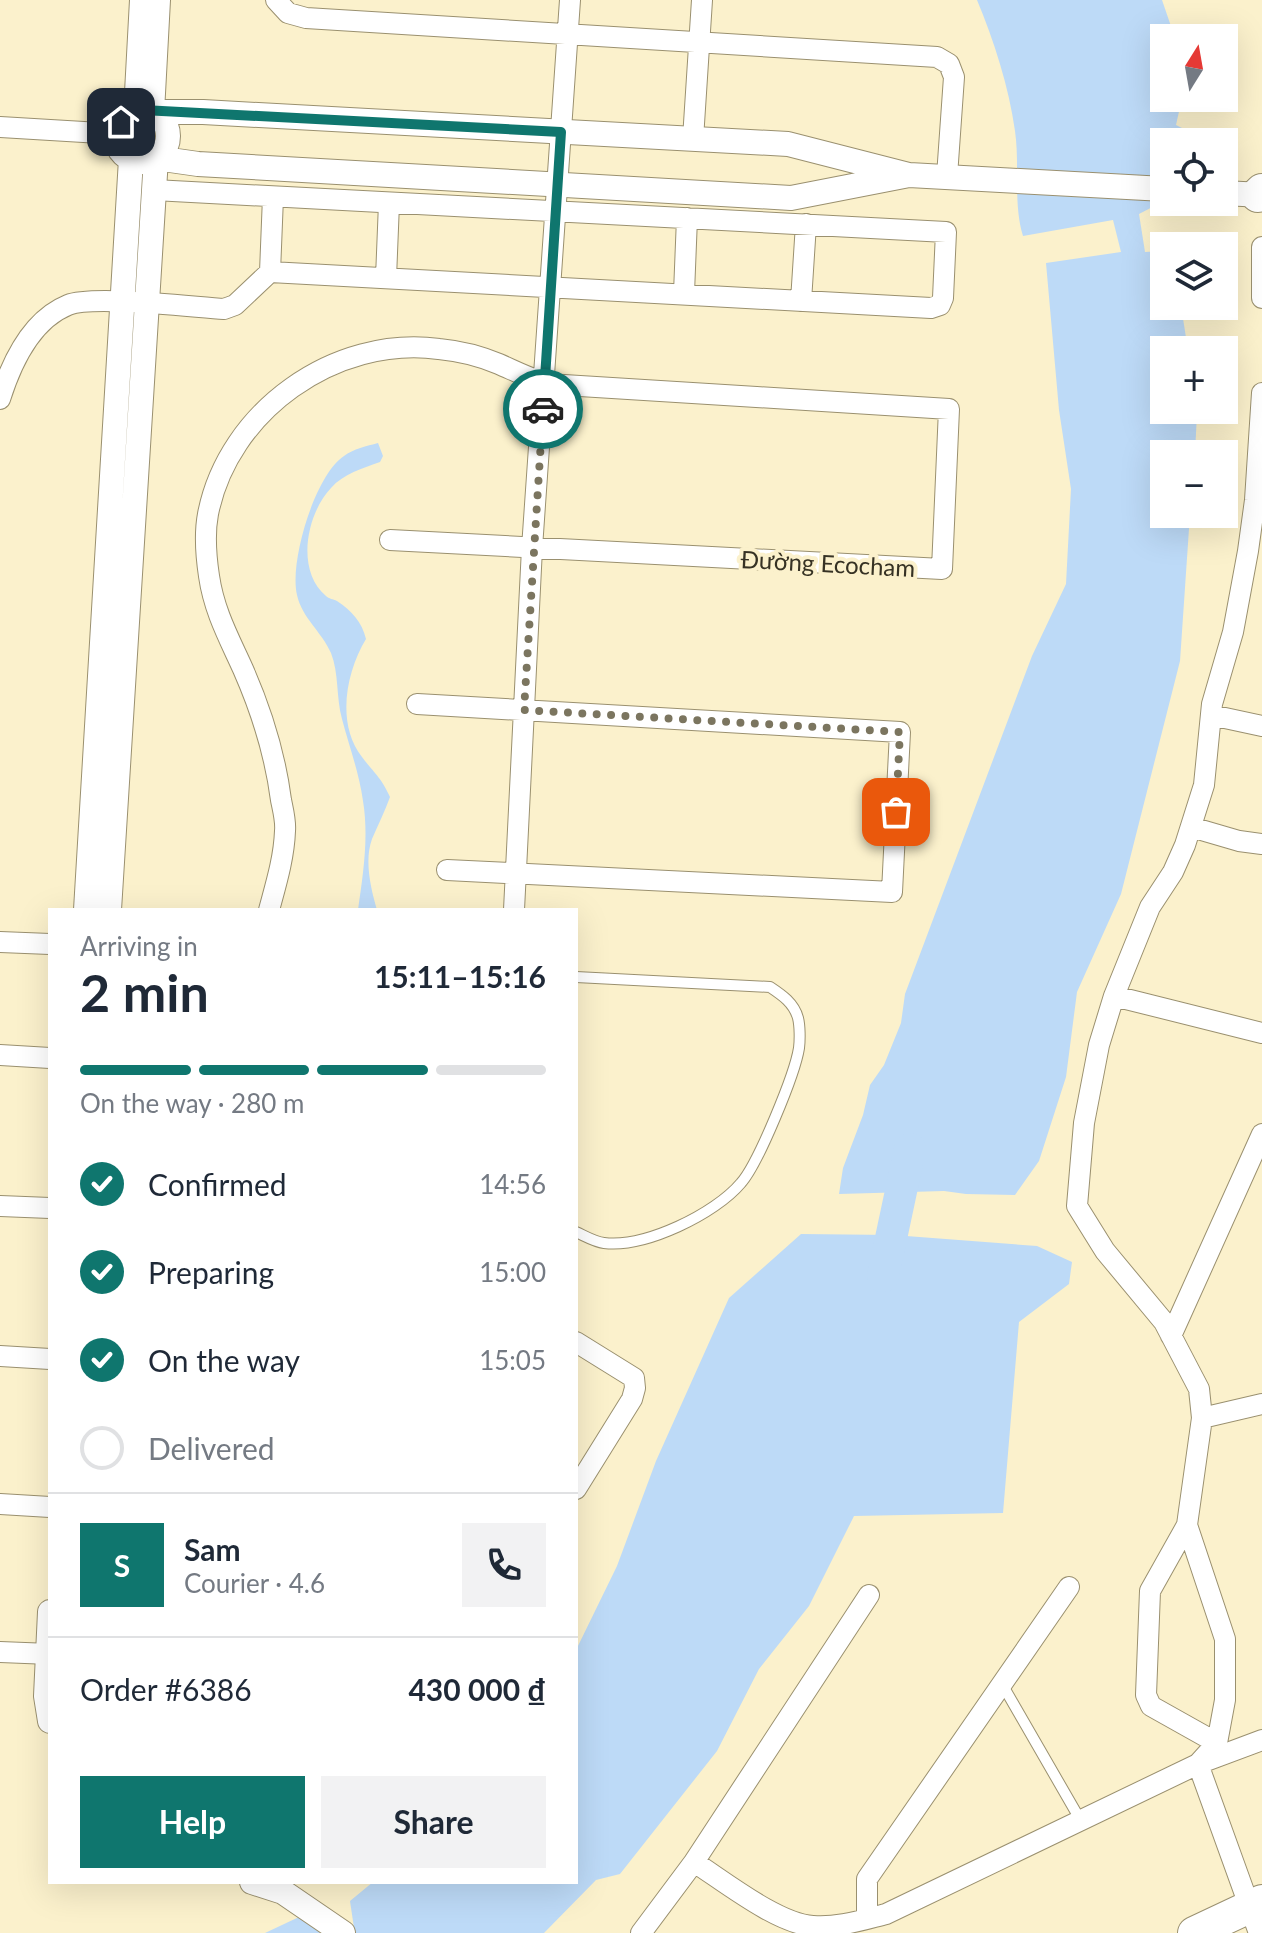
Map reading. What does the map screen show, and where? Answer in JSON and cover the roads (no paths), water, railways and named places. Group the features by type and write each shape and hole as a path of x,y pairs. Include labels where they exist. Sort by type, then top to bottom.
{"main road":[{"path":"1194,1933 1257,1914"}],"street":[{"path":"140,0 144,112"},
{"path":"144,112 160,0"},
{"path":"276,0 288,13 300,17 930,55 944,60 953,71 955,83 947,176"},
{"path":"514,908 532,548 570,0"},
{"path":"693,139 702,0"},
{"path":"144,112 165,123 168,133 164,151 145,162 131,159 120,149 117,134 121,122 144,112 203,112 788,144 909,175"},
{"path":"0,127 117,134"},
{"path":"156,158 198,164 791,198 909,175 1150,188"},
{"path":"109,908 156,158"},
{"path":"86,908 131,159"},
{"path":"0,399 8,362 41,325 66,306 84,302 230,308 270,272 936,307 943,298 946,232 154,190"},
{"path":"270,272 273,197"},
{"path":"386,278 389,203"},
{"path":"684,293 687,218"},
{"path":"801,301 806,224"},
{"path":"1262,247 1262,298"},
{"name":"Đường Ecocham","path":"270,908 285,829 277,768 261,712 218,617 205,552 207,515 217,482 232,452 252,423 276,399 304,379 335,363 368,353 402,348 436,348 468,354 545,384 949,409 942,569 390,540"},
{"path":"1217,1743 1151,1706 1146,1695 1150,1591 1187,1525 1202,1418 1199,1389 1164,1322 1105,1251 1077,1206 1084,1123 1099,1045 1114,996 1150,907 1173,872 1204,785 1212,709 1233,632 1258,500 1262,393"},
{"path":"417,704 900,732 892,892 447,870"},
{"path":"1212,709 1262,726"},
{"path":"1191,827 1239,841 1262,844"},
{"path":"0,942 48,944"},
{"path":"1114,996 1262,1033"},
{"path":"0,1055 48,1058"},
{"path":"1171,1336 1262,1134"},
{"path":"0,1206 48,1208"},
{"path":"578,1343 624,1370 634,1378 635,1388 632,1399 578,1486"},
{"path":"0,1356 48,1359"},
{"path":"1202,1418 1262,1404"},
{"path":"0,1504 48,1507"},
{"path":"1187,1525 1225,1639 1225,1700 1217,1743 1198,1764"},
{"path":"867,1919 867,1879 1069,1587"},
{"path":"641,1933 694,1862 869,1595"},
{"path":"0,1652 48,1654"},
{"path":"48,1670 48,1712"},
{"path":"694,1862 785,1920 812,1926 867,1919 886,1914 1198,1764 1262,1740"},
{"path":"1198,1764 1257,1914"},
{"path":"280,1887 343,1933"}],"lane":[{"path":"578,977 770,987 787,998 798,1017 799,1048 781,1102 755,1161 742,1182 723,1201 673,1229 625,1244 601,1243 578,1233"},
{"path":"1002,1684 1081,1821"}],"water":[{"path":"977,0 1162,0 1170,24 1150,24 1150,112 1179,112 1176,125 1182,128 1150,128 1150,208 1139,214 1145,252 1150,252 1150,320 1183,320 1186,336 1150,336 1150,424 1196,424 1196,440 1150,440 1150,528 1189,528 1180,661 1121,894 1077,992 1066,1077 1039,1161 1015,1195 944,1191 839,1194 843,1168 863,1115 870,1085 884,1065 901,1023 905,994 1032,656 1066,584 1071,489 1059,410 1046,263 1121,252 1113,220 1023,236 1018,210 1012,114"},
{"path":"378,443 383,456 380,462 354,472 331,488 311,526 308,557 316,585 327,597 352,613 366,639 349,682 347,714 354,744 390,797 372,839 369,856 368,866 377,908 358,908 365,842 361,790 340,711 334,661 300,603 296,580 301,542 314,500 333,466 356,450"},
{"path":"801,1234 893,1235 1037,1246 1072,1262 1069,1284 1019,1322 1003,1513 854,1516 809,1606 759,1669 717,1751 620,1874 596,1880 544,1933 338,1933 354,1928 350,1901 371,1884 578,1884 578,1646 617,1566 656,1461 729,1298"},
{"path":"299,1917 321,1933 265,1933"}],"waterway":[{"path":"883,1276 910,1149"},
{"path":"893,1235 895,1192"}]}
